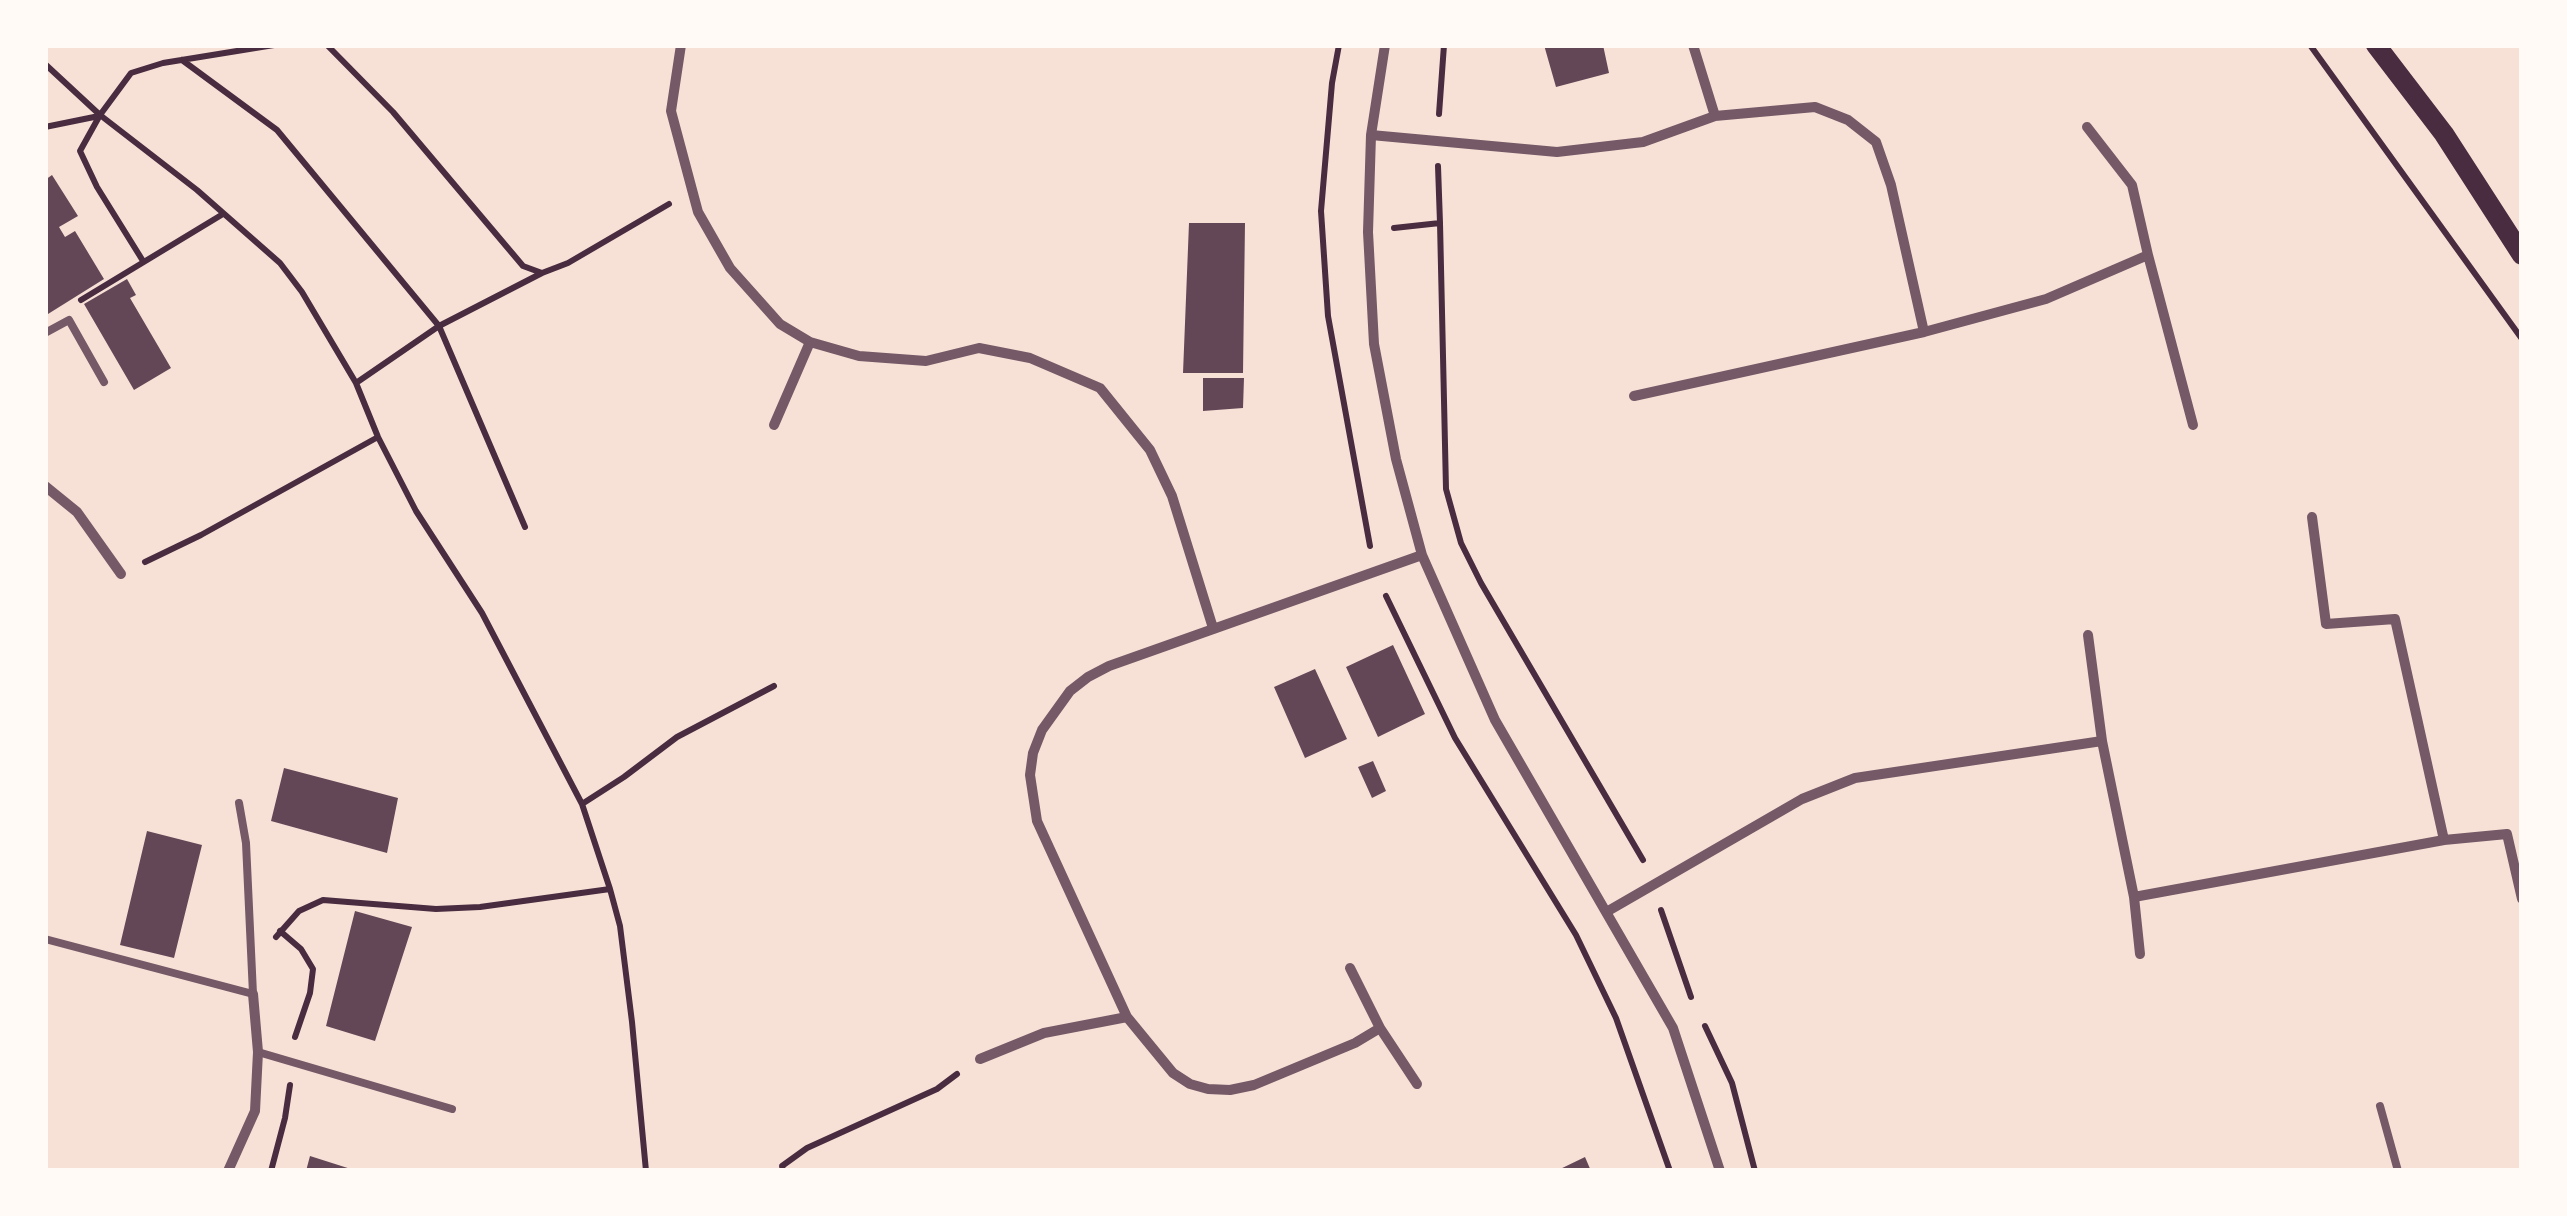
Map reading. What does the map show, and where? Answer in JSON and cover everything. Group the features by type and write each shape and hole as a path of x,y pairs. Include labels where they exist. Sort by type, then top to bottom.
{"main road":[{"path":"2376,45 2444,134 2522,255"}],"street":[{"path":"681,45 671,111 698,212 730,268 780,324 810,342 859,356 926,361 979,348 1030,358 1100,388 1150,450 1172,496 1213,628"},
{"path":"1386,45 1370,135 1368,232 1374,344 1396,459 1422,555 1495,720 1673,1028 1720,1171"},
{"path":"1693,45 1715,116"},
{"path":"1370,135 1557,152 1643,142 1715,116 1816,107 1848,120 1876,142 1891,185 1924,332"},
{"path":"2087,127 2132,184 2193,426"},
{"path":"1634,396 1924,332 2046,299 2148,254"},
{"path":"774,425 810,342"},
{"path":"45,486 77,512 121,574"},
{"path":"2312,517 2326,624 2394,619 2444,840"},
{"path":"1380,1028 1355,1043 1254,1085 1230,1090 1190,1084 1173,1073 1126,1017 1037,820 1030,775 1042,730 1070,691 1088,677 1108,666 1422,555"},
{"path":"2088,635 2102,741 2134,897 2140,954"},
{"path":"1608,911 1802,799 1855,778 2102,741"},
{"path":"2134,897 2444,840 2507,834 2522,899"},
{"path":"1350,968 1380,1028 1417,1084"},
{"path":"228,1171 255,1111 258,1052 253,994"},
{"path":"980,1058 1044,1033 1126,1017"}],"lane":[{"path":"45,333 69,320 104,382"},
{"path":"45,940 253,994 246,843 239,803"},
{"path":"258,1052 452,1109"},
{"path":"2380,1106 2398,1171"}],"path":[{"path":"143,261 80,152 100,115 131,73 274,45"},
{"path":"327,45 404,125 523,266 542,273"},
{"path":"2310,45 2522,339"},
{"path":"182,60 277,130 439,326 525,527"},
{"path":"45,64 100,115 280,263 302,292 356,384 416,511 482,613 582,804 610,889 620,926 646,1171"},
{"path":"45,127 100,115"},
{"path":"356,384 439,326 568,263 692,192"},
{"path":"69,320 71,306 222,214"},
{"path":"1440,222 1446,489 1461,543 1480,583 1635,842 1654,884 1682,978 1732,1083 1755,1171"},
{"path":"121,574 201,535 378,437"},
{"path":"582,804 677,737 774,686"},
{"path":"253,994 276,936 298,911 323,900 436,909 480,907 610,889"},
{"path":"783,1171 782,1166 806,1148 937,1089 980,1058"}],"building":[{"path":"1544,45 1603,45 1609,73 1556,87"},
{"path":"52,175 78,216 59,227 65,237 75,231 104,279 48,314 45,180"},
{"path":"1189,223 1245,223 1243,373 1183,373"},
{"path":"127,279 136,295 130,298 171,368 134,390 84,304"},
{"path":"1203,378 1244,378 1243,408 1203,411"},
{"path":"1393,645 1425,714 1378,737 1346,667"},
{"path":"1315,669 1347,739 1305,758 1274,687"},
{"path":"1373,761 1386,791 1372,798 1358,767"},
{"path":"284,768 398,798 387,853 271,821"},
{"path":"147,831 202,845 174,958 120,945"},
{"path":"355,911 412,927 375,1041 326,1026"},
{"path":"310,1156 354,1170 354,1171 306,1171"},
{"path":"1585,1157 1591,1171 1556,1171"}]}
